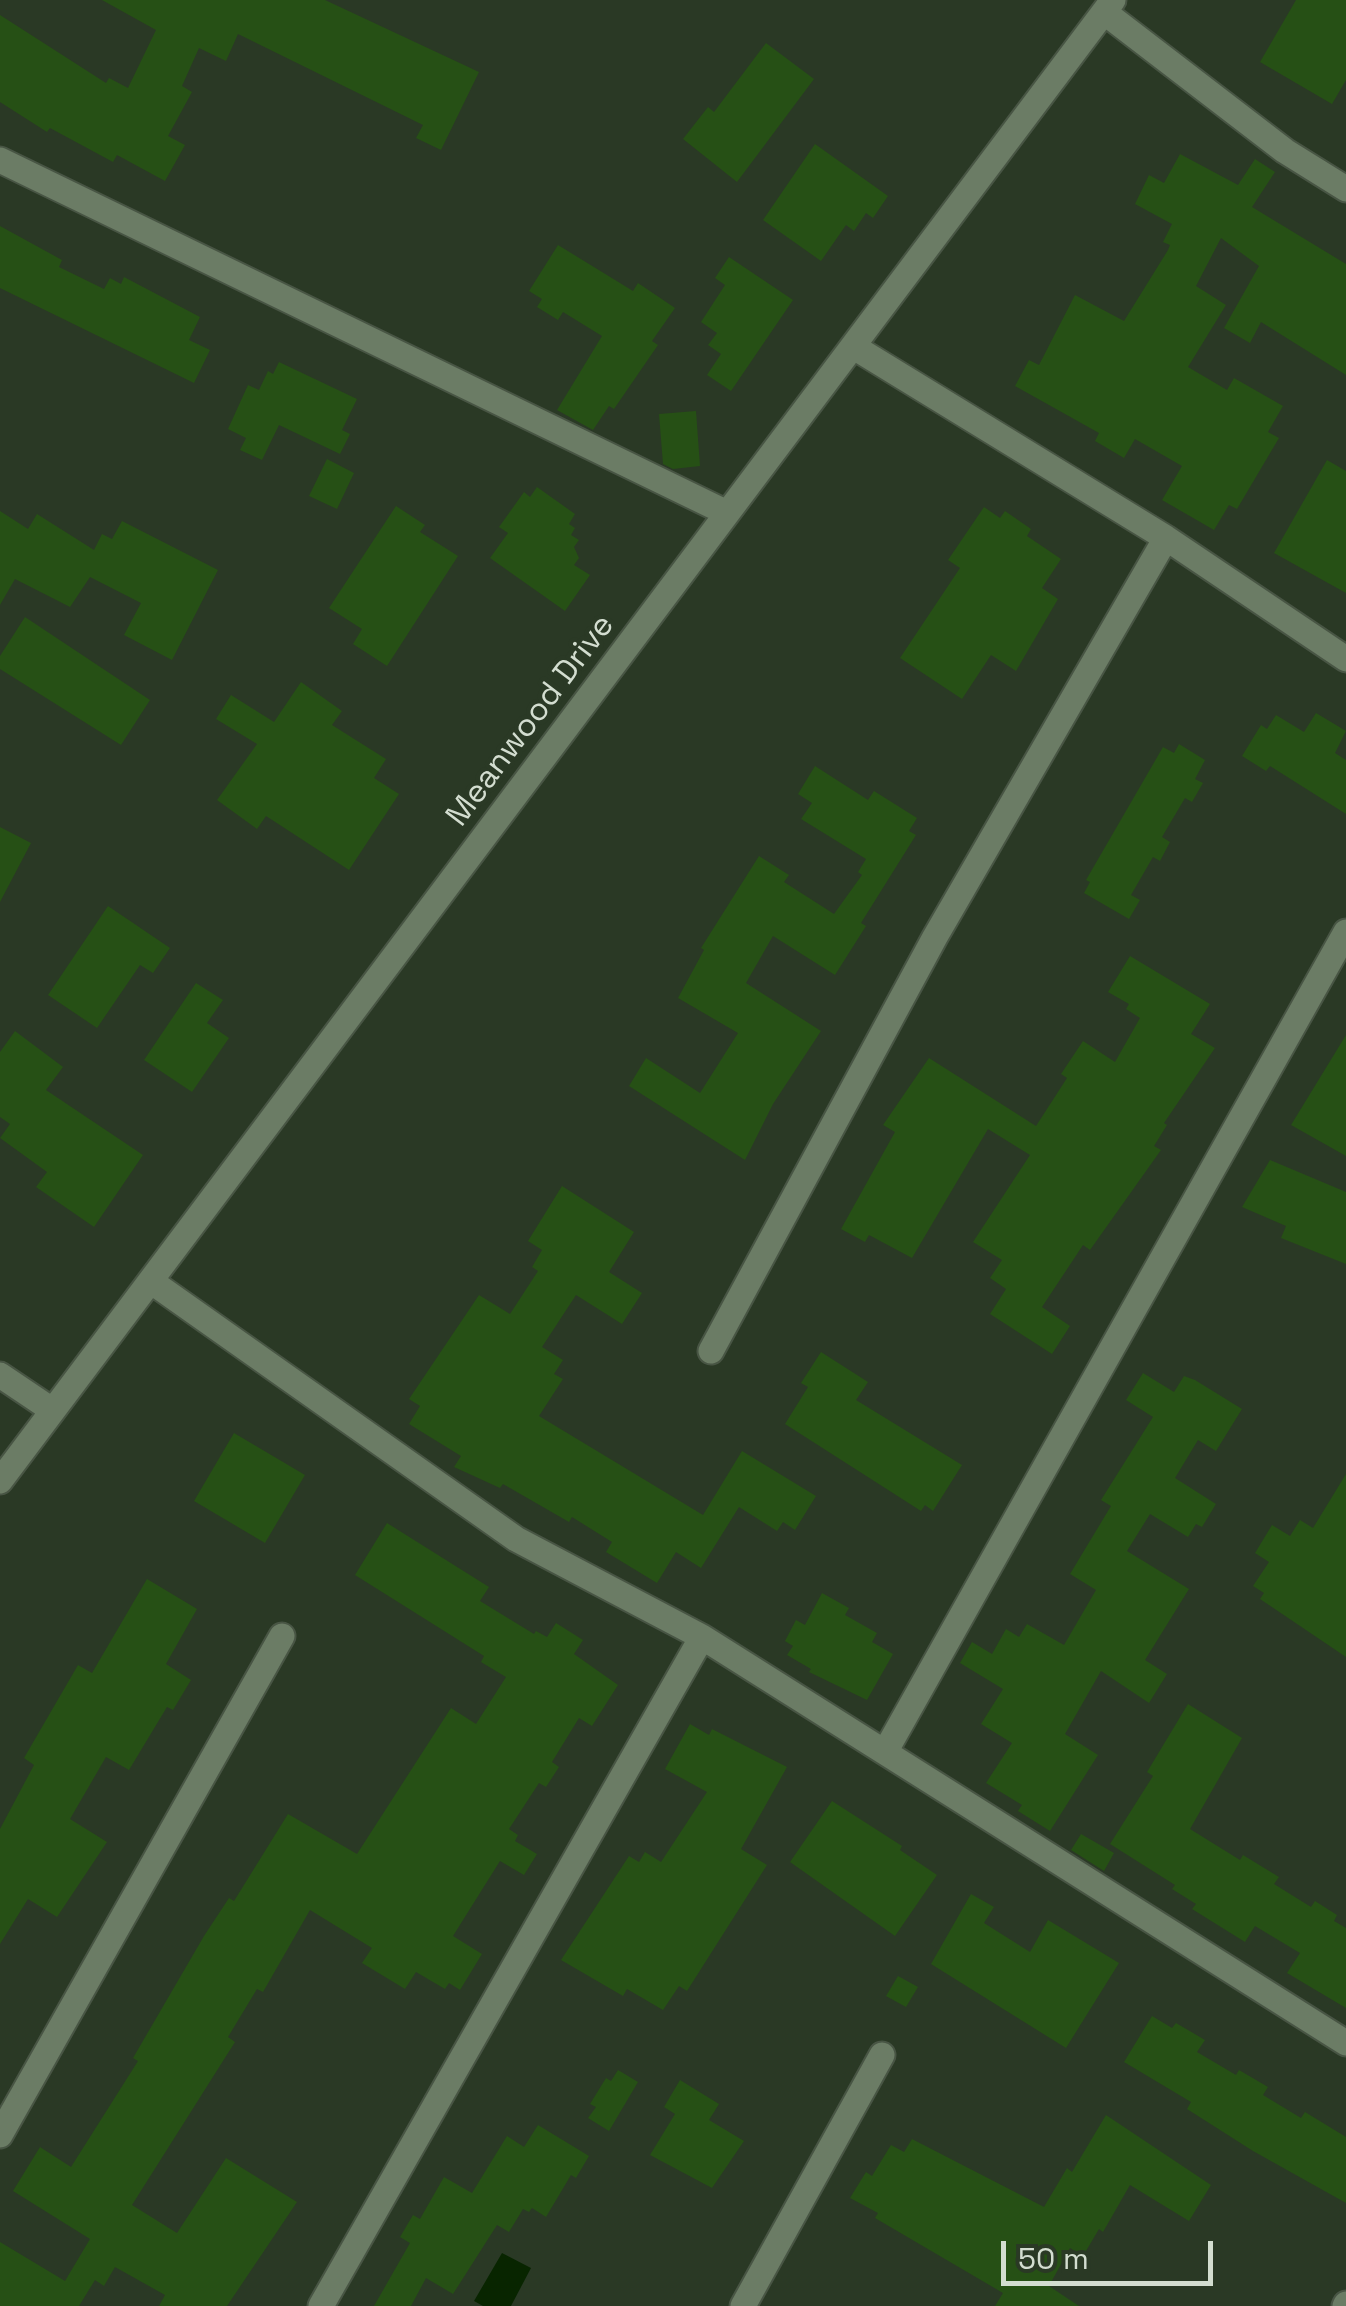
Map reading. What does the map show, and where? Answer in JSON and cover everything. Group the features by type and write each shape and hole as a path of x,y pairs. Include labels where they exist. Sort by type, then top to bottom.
{"street":[{"path":"1108,6 1285,151 1346,189"},
{"name":"Meanwood Drive","path":"0,1481 1108,6"},
{"path":"0,160 727,514"},
{"path":"854,347 1166,538 1346,658"},
{"path":"712,1351 935,937 1166,538"},
{"path":"885,1752 1346,932"},
{"path":"152,1282 516,1538 702,1638 1346,2043"},
{"path":"0,1376 52,1410"},
{"path":"0,2135 282,1636"},
{"path":"321,2306 702,1638"},
{"path":"742,2306 882,2056"}],"shaded area":[{"path":"502,2253 531,2268 511,2306 483,2306 474,2301"}],"building":[{"path":"102,0 325,0 479,72 441,150 416,138 423,125 238,34 226,61 199,48 182,86 192,92 168,136 185,145 165,181 117,155 113,162 50,128 47,132 0,102 0,15 106,83 109,78 128,88 156,30"},
{"path":"1296,0 1346,0 1346,80 1332,104 1260,62"},
{"path":"766,43 814,79 737,182 683,139 708,107 714,112"},
{"path":"815,144 888,196 873,218 866,213 854,231 846,225 821,261 763,220"},
{"path":"1180,154 1238,185 1255,159 1275,172 1252,207 1346,264 1346,375 1261,322 1250,343 1224,328 1259,266 1221,238 1196,286 1226,305 1188,367 1227,390 1234,378 1283,406 1268,432 1279,438 1237,509 1229,505 1214,530 1162,500 1182,466 1135,439 1124,458 1095,441 1099,433 1015,386 1029,360 1039,365 1075,295 1124,321 1168,250 1170,245 1163,242 1172,224 1135,204 1149,175 1164,183"},
{"path":"0,226 62,260 59,267 104,289 110,278 121,284 124,277 200,317 189,340 210,350 194,383 0,288"},
{"path":"558,245 633,291 638,283 675,308 652,341 658,345 614,409 609,406 593,430 557,410 602,336 563,312 558,320 537,307 542,299 529,291"},
{"path":"729,257 793,300 731,391 707,375 721,354 708,345 717,333 701,322 725,285 715,278"},
{"path":"279,362 357,399 342,430 350,434 340,454 279,425 262,460 240,450 246,438 228,429 248,385 259,390 268,371 273,374"},
{"path":"696,411 700,466 673,469 663,464 659,414"},
{"path":"327,459 354,473 337,509 309,496"},
{"path":"1327,460 1346,471 1346,593 1274,553"},
{"path":"537,487 575,514 569,524 575,528 571,535 579,540 574,547 579,558 574,565 590,575 565,611 490,558 508,533 499,527 524,492 530,497"},
{"path":"396,506 425,525 420,532 458,556 387,666 353,644 362,629 329,608"},
{"path":"984,507 1000,518 1005,511 1031,529 1027,536 1061,559 1042,588 1058,599 1016,671 991,655 962,699 900,658 960,568 948,560"},
{"path":"0,511 28,529 37,514 94,550 102,534 112,539 122,521 218,570 172,660 124,635 141,603 90,577 70,607 15,579 0,605"},
{"path":"25,617 150,700 121,745 0,669 0,656"},
{"path":"301,682 342,711 332,725 386,759 374,778 399,794 349,870 266,816 257,829 217,800 257,744 216,719 231,695 274,722"},
{"path":"1316,713 1346,731 1335,753 1346,760 1346,814 1270,766 1266,771 1242,756 1261,725 1267,729 1276,715 1304,732"},
{"path":"1179,744 1205,760 1195,779 1203,783 1192,802 1185,798 1162,837 1170,842 1160,861 1153,857 1131,895 1140,900 1129,919 1084,893 1090,882 1086,880 1163,747 1174,753"},
{"path":"815,766 868,800 874,791 917,818 909,831 916,835 861,923 866,926 835,975 773,936 746,983 821,1031 773,1104 745,1160 629,1086 646,1058 700,1093 738,1033 678,998 704,950 701,948 759,856 789,875 784,882 834,914 862,875 858,872 866,859 801,819 812,803 798,794"},
{"path":"0,827 31,843 0,902"},
{"path":"108,906 170,948 153,973 140,965 97,1028 48,995"},
{"path":"1130,956 1210,1004 1191,1034 1215,1048 1164,1123 1167,1125 1154,1146 1161,1150 1090,1250 1083,1245 1042,1307 1070,1326 1052,1354 990,1314 1006,1289 990,1278 1002,1260 973,1242 1030,1155 988,1129 912,1258 869,1235 865,1242 841,1229 895,1132 883,1125 929,1058 1036,1126 1067,1078 1061,1074 1083,1041 1115,1062 1140,1018 1126,1009 1129,1004 1108,992"},
{"path":"196,983 223,1000 207,1023 229,1038 192,1092 144,1060"},
{"path":"15,1031 63,1067 46,1090 143,1155 94,1227 36,1187 47,1172 0,1138 10,1124 0,1117 0,1052"},
{"path":"1346,1035 1346,1156 1291,1125"},
{"path":"1270,1160 1346,1192 1346,1264 1281,1238 1286,1226 1242,1207"},
{"path":"562,1186 634,1232 609,1272 642,1293 622,1324 576,1295 542,1347 563,1360 554,1374 563,1379 539,1416 703,1515 742,1451 816,1496 795,1530 783,1522 777,1531 739,1507 701,1568 676,1552 657,1583 606,1552 612,1542 572,1517 569,1522 503,1484 500,1488 454,1467 461,1456 409,1424 420,1406 409,1399 479,1295 510,1314 538,1271 532,1267 542,1250 528,1241"},
{"path":"821,1352 868,1382 856,1400 962,1465 933,1511 925,1505 921,1511 785,1424 808,1387 801,1383"},
{"path":"1143,1373 1174,1392 1184,1376 1195,1380 1242,1409 1216,1451 1198,1440 1175,1478 1216,1504 1202,1527 1196,1524 1188,1537 1150,1514 1127,1551 1189,1589 1145,1660 1167,1674 1149,1703 1101,1671 1065,1734 1098,1755 1050,1831 1018,1811 1022,1805 986,1783 1012,1743 981,1724 1003,1689 960,1663 972,1642 992,1654 1006,1629 1019,1637 1027,1624 1064,1645 1096,1590 1070,1574 1111,1506 1101,1500 1153,1417 1126,1400"},
{"path":"234,1433 305,1475 265,1543 194,1501"},
{"path":"1346,1474 1346,1657 1260,1599 1264,1593 1253,1586 1269,1562 1255,1553 1272,1525 1290,1536 1300,1520 1313,1528"},
{"path":"387,1523 489,1587 480,1601 534,1634 536,1631 547,1637 556,1623 583,1640 574,1654 618,1685 592,1726 579,1718 552,1762 559,1767 546,1787 539,1783 509,1829 518,1835 515,1841 537,1854 524,1875 500,1861 453,1936 482,1954 460,1990 449,1983 445,1989 416,1972 405,1989 362,1963 372,1948 310,1910 263,1992 257,1989 228,2037 235,2042 132,2205 177,2233 226,2158 297,2202 227,2306 159,2306 165,2295 115,2267 104,2286 95,2280 79,2306 0,2306 0,2242 65,2281 90,2239 13,2191 40,2147 71,2167 138,2061 133,2058 204,1936 229,1898 234,1901 288,1814 357,1854 451,1708 476,1724 506,1677 481,1662 484,1656 355,1575"},
{"path":"147,1579 197,1609 166,1664 191,1680 173,1710 167,1707 129,1770 106,1757 70,1819 107,1842 57,1917 28,1899 0,1944 0,1829 34,1765 24,1758 78,1665 92,1673"},
{"path":"822,1593 849,1608 845,1615 877,1633 872,1642 893,1654 867,1700 809,1672 811,1669 787,1655 793,1646 785,1641 796,1620 805,1625"},
{"path":"1188,1704 1242,1738 1190,1829 1240,1860 1243,1855 1279,1877 1274,1884 1311,1907 1315,1901 1337,1915 1334,1921 1346,1928 1346,2008 1287,1973 1300,1953 1255,1926 1245,1942 1192,1909 1196,1904 1172,1889 1175,1885 1110,1844 1153,1776 1147,1772"},
{"path":"690,1724 709,1735 712,1729 787,1767 741,1849 767,1865 687,1991 679,1986 663,2010 627,1989 623,1996 561,1960 629,1856 639,1862 645,1852 661,1862 707,1792 665,1769"},
{"path":"832,1801 902,1846 900,1850 937,1875 895,1936 790,1862"},
{"path":"1081,1834 1114,1853 1104,1871 1071,1850"},
{"path":"971,1894 994,1907 984,1923 1030,1952 1048,1920 1119,1963 1066,2048 931,1964"},
{"path":"898,1976 918,1987 906,2007 886,1996"},
{"path":"1152,2016 1172,2028 1176,2023 1205,2040 1197,2052 1236,2075 1239,2070 1268,2087 1263,2095 1301,2118 1305,2112 1346,2137 1346,2203 1253,2151 1187,2109 1191,2102 1124,2062"},
{"path":"618,2070 638,2082 609,2131 588,2118 596,2107 590,2104 606,2078 611,2081"},
{"path":"680,2080 719,2104 709,2120 744,2141 712,2188 650,2155 675,2114 664,2107"},
{"path":"1106,2115 1211,2185 1189,2221 1130,2185 1103,2232 1099,2229 1083,2256 1070,2248 1049,2286 1079,2306 995,2306 1003,2293 875,2218 878,2213 850,2198 866,2172 872,2176 891,2145 904,2152 912,2139 1044,2207 1067,2168 1072,2172"},
{"path":"538,2125 589,2156 576,2178 571,2175 546,2217 532,2208 529,2212 523,2209 509,2232 497,2225 453,2294 426,2278 411,2306 374,2306 410,2243 400,2237 413,2215 420,2219 444,2177 472,2193 507,2136 524,2147"}]}
